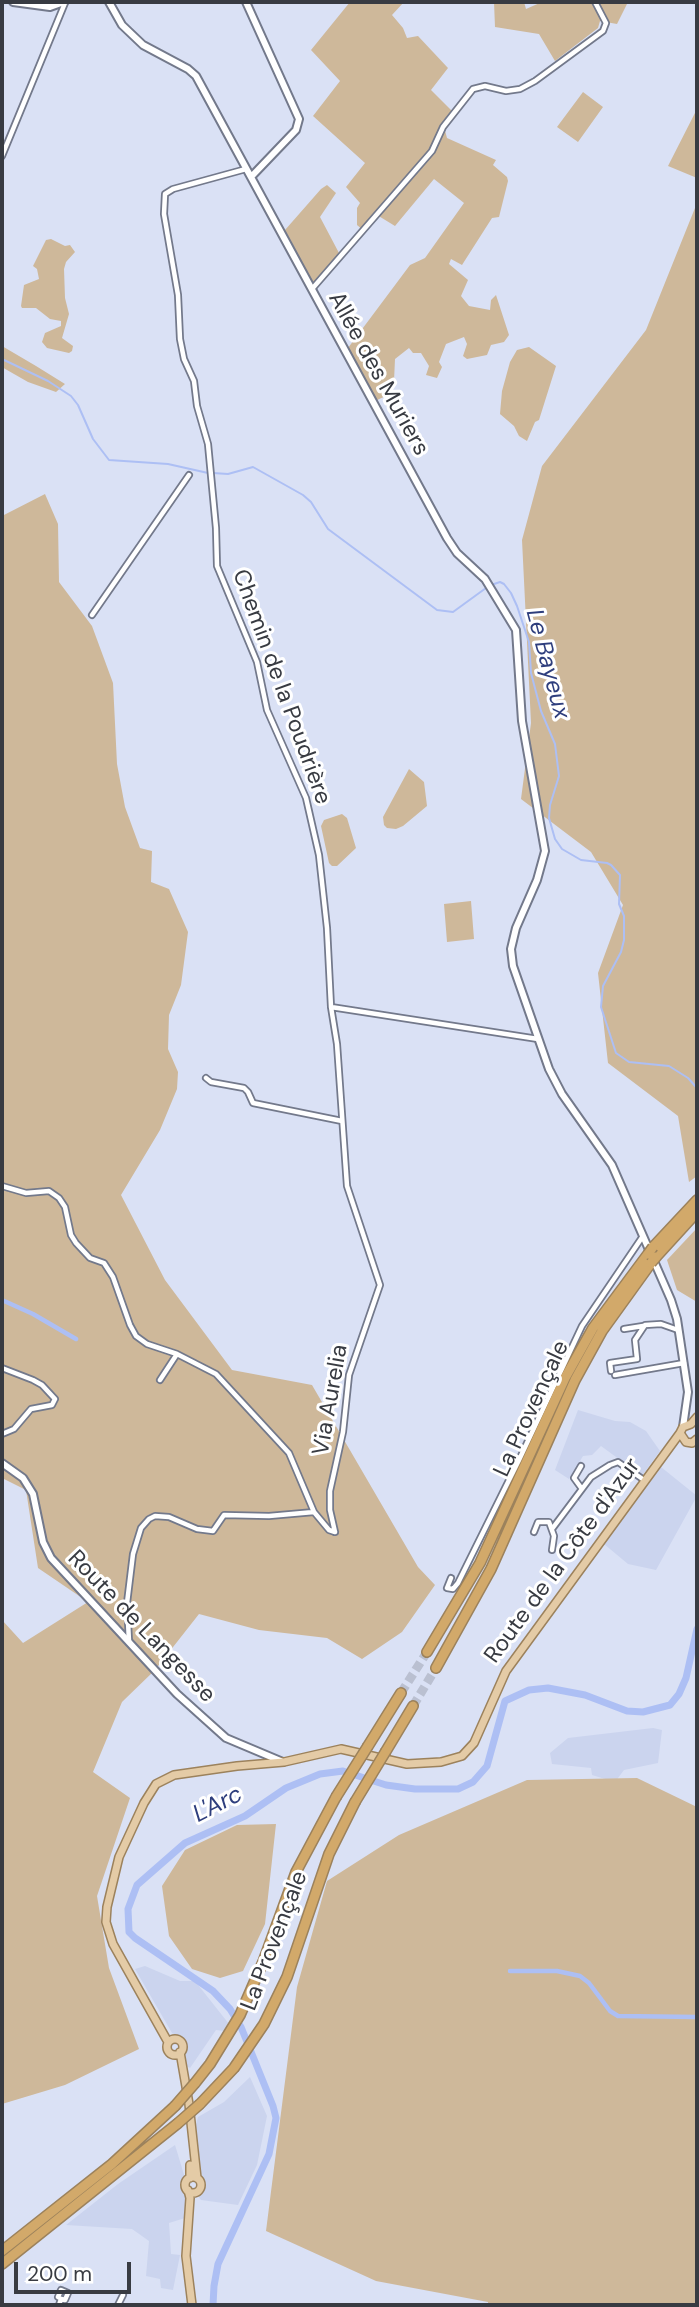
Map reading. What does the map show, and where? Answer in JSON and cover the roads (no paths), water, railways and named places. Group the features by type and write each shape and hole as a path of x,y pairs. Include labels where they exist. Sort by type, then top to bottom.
{"highway":[{"name":"La Provençale","path":"427,1652 480,1563 565,1378 593,1328 697,1200"},
{"name":"La Provençale","path":"436,1668 491,1569 575,1380 602,1331 652,1255 697,1212"},
{"name":"La Provençale","path":"2,2251 112,2164 175,2106 223,2043 249,1995 296,1872 336,1797 401,1693"},
{"name":"La Provençale","path":"2,2264 177,2124 234,2068 264,2024 287,1976 329,1854 355,1802 413,1706"}],"main road":[{"name":"Route de la Côte d'Azur","path":"171,2040 109,1932 107,1907 119,1857 156,1784 174,1775 285,1762 341,1749 413,1764 451,1760 467,1752 506,1671 644,1480 697,1417"},
{"path":"686,1442 688,1427"},
{"name":"Route de la Côte d'Azur","path":"661,1459 686,1442 692,1443 697,1439"},
{"path":"176,2053 167,2049 171,2040 182,2044 176,2053 189,2105 193,2178 201,2186 192,2191"},
{"path":"192,2305 188,2272 193,2207 192,2191 186,2183 193,2178"}],"street":[{"path":"13,2 50,8 65,2"},
{"path":"2,156 65,2"},
{"path":"109,2 116,18 138,40 196,76 246,169"},
{"path":"246,2 299,119 296,130 251,177"},
{"path":"312,289 432,151 443,127 473,89 485,86 510,92 520,89 603,31 606,23 595,2"},
{"name":"Allée des Muriers","path":"246,169 447,538 457,553 485,579 517,636 520,704 545,844 540,871 516,928 511,949 516,978 562,1094 612,1165 671,1300 679,1330 688,1392 685,1415 688,1427"},
{"name":"Chemin de la Poudrière","path":"246,169 173,189 165,194 163,200 178,295 180,339 184,359 194,382 197,406 208,444 217,566 257,662 267,710 302,787 312,820 326,914 331,1007 337,1044 347,1186 379,1277"},
{"path":"92,615 189,475"},
{"path":"331,1007 538,1039"},
{"path":"206,1078 211,1082 244,1088 253,1103 342,1121"},
{"path":"2,1186 26,1193 49,1191 60,1198 76,1243 90,1258 104,1263 113,1277 136,1336 147,1344 177,1354 216,1374 289,1453 314,1512 269,1516 224,1515 213,1531 197,1529 169,1517 149,1518 141,1528 133,1554 127,1603 129,1641"},
{"path":"451,1578 447,1588 453,1589 519,1460 582,1326 643,1236"},
{"name":"Via Aurelia","path":"314,1512 329,1530 335,1532 330,1510 330,1492 343,1432 349,1376 363,1331 379,1294 379,1277"},
{"path":"624,1329 661,1325 679,1330"},
{"path":"643,1326 640,1336 635,1340 637,1359 610,1363 613,1373 684,1363"},
{"path":"160,1380 177,1354"},
{"path":"2,1368 42,1385 55,1399 52,1405 31,1409 14,1429 2,1434"},
{"path":"552,1529 591,1477 618,1462 644,1480"},
{"name":"Route de Langesse","path":"2,1463 23,1478 33,1494 43,1542 51,1558 177,1694 226,1738 285,1762"},
{"path":"581,1466 574,1478 582,1489"},
{"path":"534,1532 540,1521 549,1522 554,1536 552,1550"},
{"path":"118,2305 122,2295"},
{"path":"59,2305 61,2299"}],"waterway":[{"name":"Le Bayeux","path":"2,359 48,381 71,396 78,405 93,439 109,460 168,464 208,473"},
{"name":"Le Bayeux","path":"213,473 228,474 253,467 303,495 311,502 328,529 437,610 453,612 486,588"},
{"name":"Le Bayeux","path":"491,585 500,582 504,584 517,606 529,642 531,673 541,711 555,744 559,776 549,818 555,839 562,849 581,860 607,863 620,875 619,904 624,916 624,940 621,952 603,986 601,1007 616,1053 629,1062 669,1066 688,1078 697,1088"},
{"name":"Le Bayeux","path":"697,1162 697,1179"},
{"path":"2,1300 76,1339"},
{"name":"L'Arc","path":"213,2305 218,2264 269,2154 276,2118 241,2027 230,2009 213,1991 129,1932 128,1909 137,1885 185,1843 245,1816 286,1788 320,1774 343,1771 386,1785 415,1789 458,1789 473,1782 487,1766 505,1701 529,1690 548,1688 585,1695 627,1711 643,1712 670,1705 679,1694 686,1678 697,1629"},
{"path":"510,1971 557,1971 580,1976 589,1983 610,2011 618,2016 697,2017"}],"tunnel":[{"path":"401,1693 427,1652"},
{"path":"413,1706 436,1668"}]}
